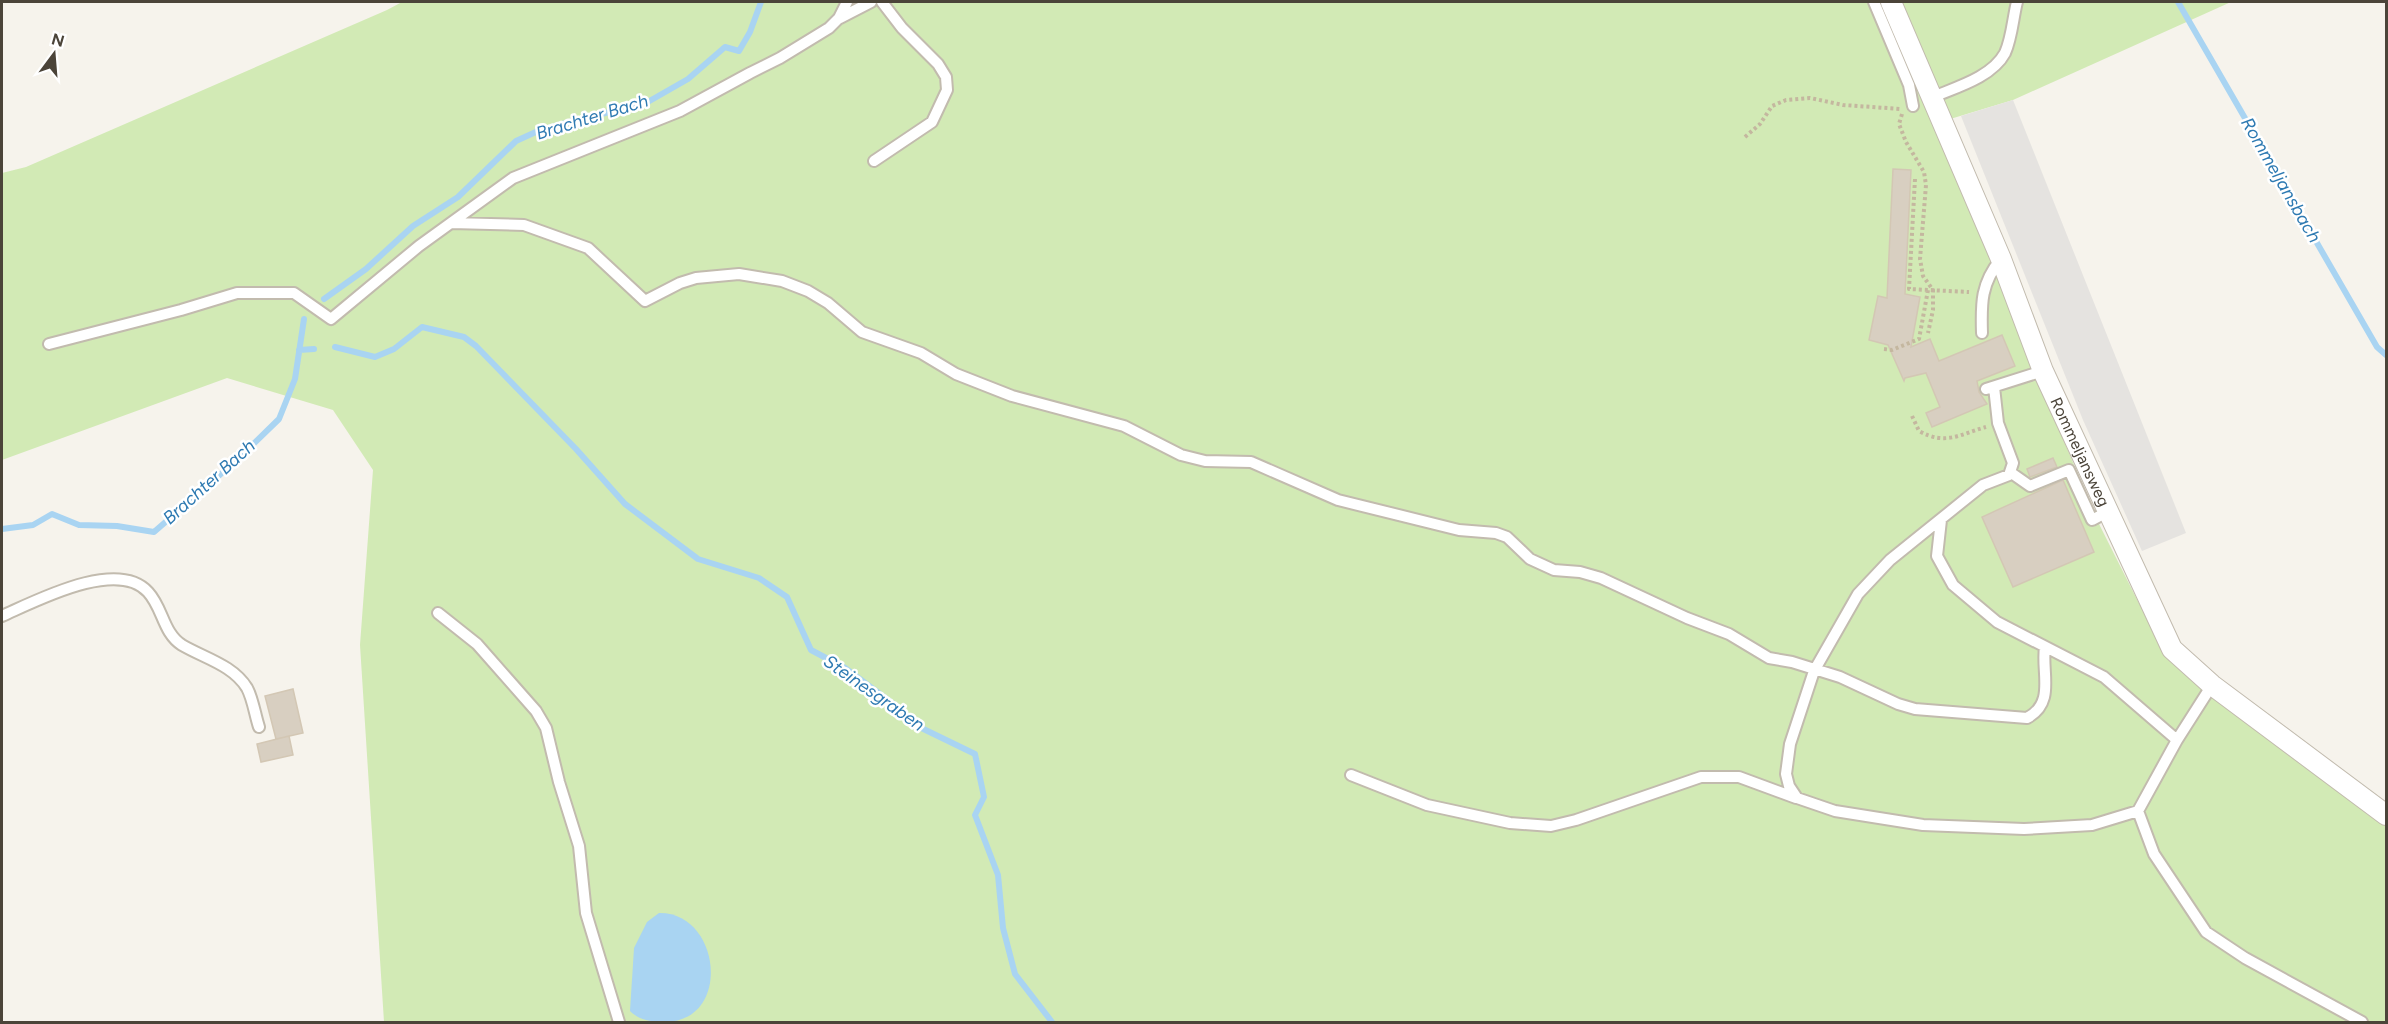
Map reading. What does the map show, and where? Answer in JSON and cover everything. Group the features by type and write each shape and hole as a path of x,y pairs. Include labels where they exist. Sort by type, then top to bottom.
{"street":[{"name":"Rommeljansweg","path":"1891,2 2001,259 2043,371 2172,649 2212,685 2386,815"}],"lane":[{"path":"49,344 237,293 294,293 331,319 419,246 513,178 680,111 780,58 829,28 839,18 848,2"},
{"path":"839,18 871,2"},
{"path":"874,161 932,122 947,90 945,77 938,64 902,28 882,2"},
{"path":"1874,2 1909,85 1913,106"},
{"path":"1933,97 1978,77 1997,64 2006,51 2017,2"},
{"path":"451,223 524,225 588,248 645,301 680,283 696,278 739,274 782,281 808,291 828,303 862,332 921,353 956,374 1012,396 1124,426 1181,455 1205,461 1251,462 1338,500 1459,530 1496,533 1507,537 1530,559 1554,570 1580,572 1601,578 1687,618 1729,634 1769,658 1792,662 1840,677 1898,704 1915,709 2027,718 2037,711 2047,690 2043,656 2045,647"},
{"path":"1982,333 1982,293 1995,266 2001,259"},
{"path":"1797,798 1789,786 1786,760 1814,670 1858,594 1890,560 1983,485 2009,475 2013,463 1998,423 1990,388 2043,371"},
{"path":"2010,472 2030,486 2069,470 2092,520 2107,512"},
{"path":"1941,520 1937,556 1953,585 1996,622 2104,677 2177,740"},
{"path":"2,616 72,587 93,581 114,578 138,584 154,599 174,638 181,645 220,664 242,681 248,690 259,728"},
{"path":"438,613 477,644 536,711 546,728 558,782 579,846 586,913 619,1023"},
{"path":"1352,775 1427,805 1510,824 1551,826 1576,820 1701,777 1739,777 1846,813 1923,825 2024,829 2092,825 2138,811 2177,740 2212,685"},
{"path":"2138,811 2154,854 2206,932 2245,958 2362,1023"}],"path":[{"path":"1746,137 1761,124 1772,106 1786,100 1810,98 1843,105 1905,109 1899,117 1899,124 1924,172 1926,185 1920,259 1923,276 1931,290 1933,310 1928,333"},
{"path":"1915,179 1909,289 1982,293"},
{"path":"1884,349 1892,350 1919,339 1931,290"},
{"path":"1912,416 1919,431 1937,439 1961,436 1998,423"}],"green space":[{"path":"402,2 2231,2 2013,100 1937,123 2027,354 2100,526 2166,657 2386,823 2386,1022 384,1022 360,645 373,470 333,410 227,378 2,460 2,173 26,167"}],"shaded area":[{"path":"2013,100 2186,533 2142,551 2083,420 1961,116"}],"water":[{"path":"659,913 680,917 696,930 706,947 711,967 709,987 701,1005 686,1017 654,1022 637,1017 630,1011 634,948 647,922"}],"building":[{"path":"1893,169 1911,170 1905,294 1920,297 1911,347 1930,339 1939,361 2002,335 2015,366 1977,381 1979,392 1987,404 1932,427 1926,413 1940,407 1926,373 1905,378 1904,381 1888,345 1869,340 1878,296 1887,298"},
{"path":"2053,458 2057,467 2030,477 2027,469"},
{"path":"2063,480 2094,552 2013,587 1982,517"},
{"path":"293,689 303,733 276,739 265,696"},
{"path":"289,736 293,755 261,762 257,744"}],"waterway":[{"name":"Brachter Bach","path":"324,299 366,269 413,226 458,197 516,141 538,131 646,103 688,79 725,47 739,51 750,32 761,2"},
{"name":"Rommeljansbach","path":"2178,2 2377,347 2386,355"},
{"name":"Brachter Bach","path":"2,529 33,525 52,514 79,525 117,526 154,532 238,459 279,419 295,379 304,319"},
{"name":"Steinesgraben","path":"335,347 375,357 394,349 422,327 464,337 476,346 576,449 625,504 698,559 759,578 787,597 811,650 845,668 896,706 909,722 975,754 984,797 975,815 998,875 1003,928 1015,974 1052,1022"},
{"name":"Steinesgraben","path":"299,350 314,349"}]}
